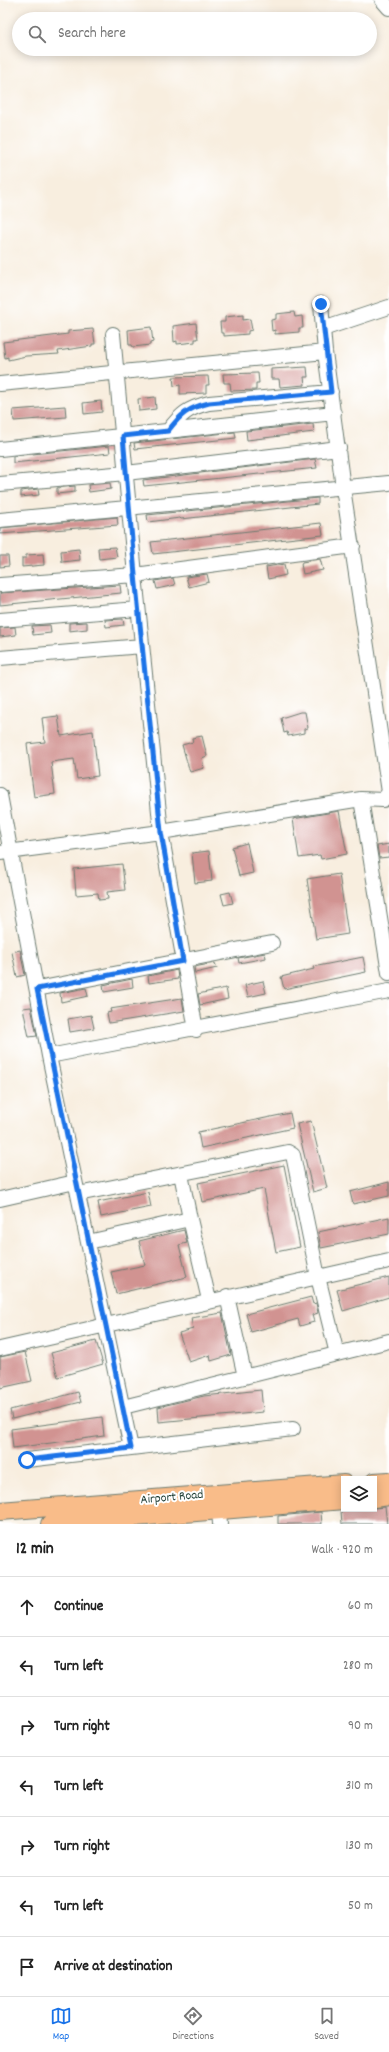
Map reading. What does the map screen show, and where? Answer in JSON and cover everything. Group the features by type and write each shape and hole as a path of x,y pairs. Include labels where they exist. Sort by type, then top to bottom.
{"main road":[{"path":"377,1482 389,1481"},
{"name":"Airport Road","path":"0,1511 341,1484"},
{"path":"377,1498 389,1496"},
{"name":"Airport Road","path":"50,1524 219,1517 341,1500"}],"street":[{"path":"382,0 389,8"},
{"path":"6,852 161,832 361,799 383,800 389,792 343,488 321,304"},
{"path":"324,329 389,307"},
{"path":"113,334 128,507 161,832 196,1030"},
{"path":"0,384 326,352"},
{"path":"168,431 179,416 191,407 209,403 331,392"},
{"path":"0,449 334,413"},
{"path":"0,484 126,473 339,448"},
{"path":"0,520 389,483"},
{"path":"0,585 135,575 352,546"},
{"path":"0,620 138,609"},
{"path":"0,658 142,646"},
{"path":"0,795 6,852 37,989 76,1188 131,1448"},
{"path":"361,799 389,973"},
{"path":"37,989 272,943"},
{"path":"49,1056 196,1030 389,991"},
{"path":"0,1199 181,1174 288,1152 293,1155 318,1278 337,1354"},
{"path":"181,1174 209,1300"},
{"path":"88,1242 190,1219"},
{"path":"0,1349 209,1300 318,1278 389,1260"},
{"path":"227,1296 245,1377"},
{"path":"123,1407 389,1341"},
{"path":"27,1460 292,1429"}],"building":[{"path":"294,312 295,317 302,316 303,328 299,328 299,332 275,334 275,330 272,331 271,320 276,319 276,314"},
{"path":"243,315 243,320 250,319 252,330 248,331 248,334 224,336 224,333 221,333 220,322 225,322 225,317"},
{"path":"196,323 198,339 195,339 195,342 177,344 177,341 174,342 173,326"},
{"path":"151,327 153,342 150,343 150,345 133,347 132,345 129,345 128,330"},
{"path":"93,329 95,344 92,344 92,346 58,351 59,354 26,356 8,360 8,357 5,358 3,342 68,334 68,331"},
{"path":"307,367 308,377 304,377 305,385 280,387 279,379 271,379 271,369"},
{"path":"258,373 259,383 256,383 256,390 231,391 230,383 224,383 223,374"},
{"path":"208,376 209,385 206,385 206,393 180,394 180,385 174,386 173,377"},
{"path":"155,397 156,409 139,411 138,399"},
{"path":"101,401 102,412 84,414 83,403"},
{"path":"65,406 66,417 14,421 13,410"},
{"path":"313,424 314,432 247,440 246,431"},
{"path":"235,432 236,438 135,449 134,443"},
{"path":"109,446 110,453 13,463 13,456"},
{"path":"315,459 317,468 144,486 143,480"},
{"path":"110,483 111,489 89,492 88,485"},
{"path":"75,486 75,492 57,494 57,488"},
{"path":"38,489 39,495 21,497 21,491"},
{"path":"318,498 318,504 181,519 148,522 147,515"},
{"path":"117,517 118,525 0,534 0,528"},
{"path":"321,523 323,535 153,554 151,542"},
{"path":"115,547 117,557 99,559 98,548"},
{"path":"79,549 80,560 62,562 61,551"},
{"path":"43,554 44,565 22,567 22,558 26,558 26,555"},
{"path":"0,556 8,556 9,566 0,567"},
{"path":"320,559 323,570 303,574 302,562"},
{"path":"284,564 286,575 268,579 266,567"},
{"path":"207,574 209,582 189,587 186,577"},
{"path":"173,578 175,585 157,589 155,581"},
{"path":"120,585 121,593 0,605 0,593"},
{"path":"123,619 124,625 106,627 105,620"},
{"path":"87,622 87,629 69,631 69,623"},
{"path":"50,625 51,633 33,635 32,626"},
{"path":"15,627 16,635 0,637 0,628"},
{"path":"300,712 305,712 308,728 304,729 304,733 288,736 287,732 284,733 281,718"},
{"path":"58,716 61,736 93,731 98,776 77,779 74,759 51,762 55,794 34,797 27,744 45,742 42,718"},
{"path":"202,736 207,756 202,758 204,768 190,772 182,745 193,742 192,738"},
{"path":"339,811 347,854 321,859 320,855 299,858 293,819"},
{"path":"247,843 253,873 239,876 232,847"},
{"path":"389,844 389,857 379,858 377,846"},
{"path":"209,851 212,881 195,883 192,853"},
{"path":"122,864 125,890 107,892 108,899 99,900 98,893 76,895 74,869"},
{"path":"339,874 348,934 316,939 307,879"},
{"path":"230,892 233,903 224,905 221,894"},
{"path":"20,950 25,975 17,977 12,952"},
{"path":"265,953 266,958 239,963 238,958"},
{"path":"363,957 366,972 284,989 281,977 314,969 313,967"},
{"path":"215,963 217,968 195,973 194,967"},
{"path":"177,970 178,979 149,983 148,976"},
{"path":"132,979 133,987 104,992 103,985"},
{"path":"263,981 266,993 248,997 245,985"},
{"path":"86,988 88,996 61,1002 60,993"},
{"path":"226,988 228,999 200,1005 198,994"},
{"path":"182,998 184,1011 109,1023 107,1013 111,1012 110,1009"},
{"path":"31,1007 37,1036 29,1037 23,1008"},
{"path":"91,1015 94,1028 70,1032 68,1019"},
{"path":"290,1113 293,1128 201,1148 198,1132"},
{"path":"311,1121 327,1188 313,1192 297,1124"},
{"path":"284,1165 300,1247 276,1252 264,1189 202,1202 198,1183"},
{"path":"389,1182 389,1196 353,1204 350,1192"},
{"path":"148,1192 151,1207 101,1217 98,1202"},
{"path":"389,1217 389,1234 321,1248 318,1232"},
{"path":"184,1230 187,1243 179,1245 187,1277 116,1294 111,1272 145,1265 139,1241"},
{"path":"389,1277 389,1297 343,1311 337,1290"},
{"path":"311,1297 313,1304 316,1303 318,1313 312,1315 314,1322 300,1326 298,1319 251,1332 246,1314"},
{"path":"222,1313 231,1355 211,1361 210,1355 189,1362 179,1333 193,1329 191,1318"},
{"path":"96,1341 103,1364 58,1377 51,1353"},
{"path":"25,1352 32,1381 0,1388 0,1357"},
{"path":"261,1390 263,1412 159,1422 158,1407 204,1396"},
{"path":"78,1392 81,1402 12,1419 10,1410"},
{"path":"102,1417 104,1436 13,1448 11,1429"},
{"path":"385,1507 387,1524 342,1524 341,1512 377,1512 377,1508"},
{"path":"321,1512 322,1524 278,1524 278,1516"}],"route":[{"path":"27,1460 131,1448 119,1384 49,1056 37,989 183,961 161,832 128,507 123,436 168,431 179,416 191,407 209,403 331,392 321,304"}]}
